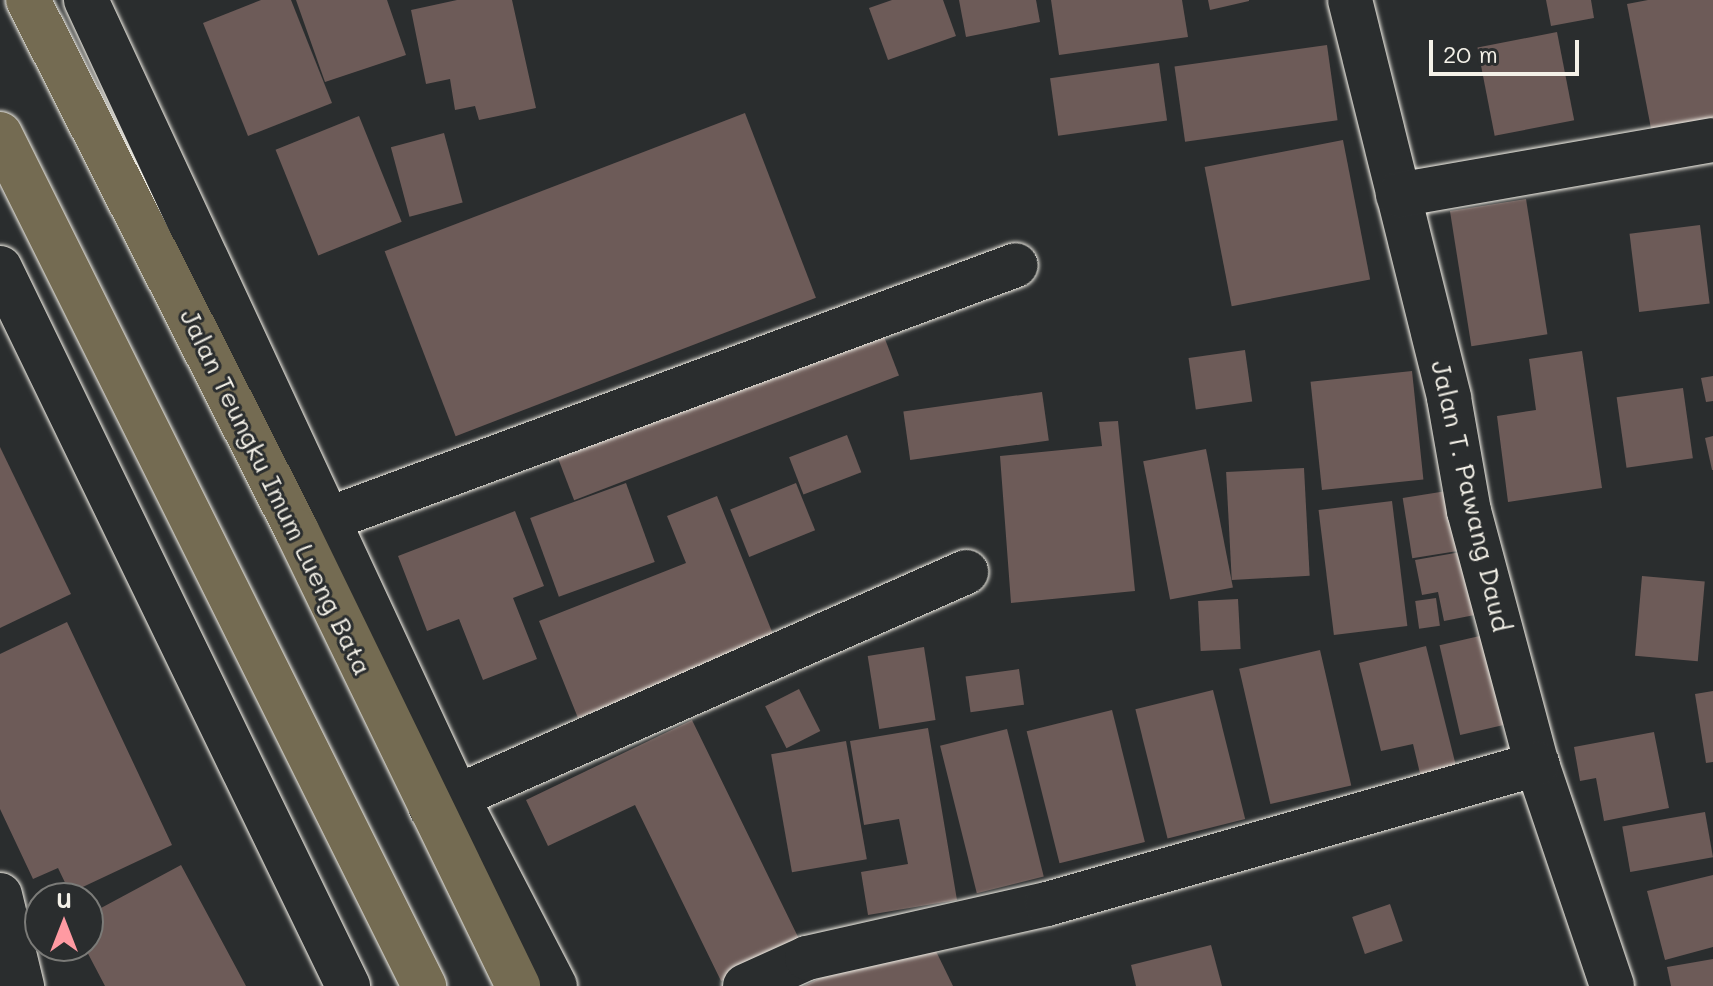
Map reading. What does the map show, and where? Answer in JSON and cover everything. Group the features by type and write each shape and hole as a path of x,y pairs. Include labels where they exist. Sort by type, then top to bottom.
{"highway":[{"name":"Jalan Teungku Imum Lueng Bata","path":"28,0 312,526 444,802 518,986"},
{"path":"5,156 424,986"}],"street":[{"path":"86,0 312,526 1016,265"},
{"name":"Jalan T. Pawang Daud","path":"1350,0 1449,398 1469,511 1537,764 1612,986"},
{"path":"1398,195 1713,140"},
{"path":"0,268 348,986"},
{"path":"555,986 444,802 966,572"},
{"path":"745,986 807,958 1047,904 1537,764"},
{"path":"0,895 22,986"}],"building":[{"path":"261,0 291,0 332,103 248,136 203,23"},
{"path":"296,0 387,0 406,55 325,82"},
{"path":"457,0 512,0 536,108 479,120 475,106 455,110 450,79 426,84 411,10"},
{"path":"892,0 943,0 956,36 888,60 869,8"},
{"path":"959,0 1036,0 1040,22 966,37"},
{"path":"1051,0 1182,0 1188,37 1059,55"},
{"path":"1208,0 1249,0 1249,1 1210,10"},
{"path":"1546,0 1591,0 1594,18 1551,26"},
{"path":"1648,0 1713,0 1713,133 1654,144 1627,4"},
{"path":"1557,32 1574,120 1495,136 1477,47"},
{"path":"1327,45 1338,120 1185,142 1174,66"},
{"path":"1159,63 1167,120 1058,136 1050,78"},
{"path":"745,113 816,298 456,436 385,251"},
{"path":"359,116 402,222 318,255 276,150"},
{"path":"444,133 463,203 410,217 391,147"},
{"path":"1343,140 1370,279 1232,306 1205,167"},
{"path":"1526,199 1547,334 1471,346 1450,211"},
{"path":"1700,225 1710,303 1639,312 1630,234"},
{"path":"880,326 899,375 574,500 555,451"},
{"path":"1245,350 1252,401 1196,409 1189,358"},
{"path":"1582,351 1602,488 1508,502 1497,416 1536,410 1529,359"},
{"path":"1412,371 1423,479 1322,490 1311,382"},
{"path":"1713,376 1713,401 1706,402 1701,378"},
{"path":"1683,388 1693,458 1627,468 1617,397"},
{"path":"1042,392 1049,441 910,460 903,411"},
{"path":"1118,421 1135,591 1011,603 1000,456 1102,446 1099,422"},
{"path":"847,435 861,472 803,495 789,457"},
{"path":"1713,436 1713,470 1712,470 1705,438"},
{"path":"0,447 71,594 0,628"},
{"path":"1206,449 1233,587 1170,600 1143,461"},
{"path":"1304,468 1310,576 1232,580 1226,472"},
{"path":"626,483 655,562 559,597 530,518"},
{"path":"796,483 815,530 749,557 730,510"},
{"path":"1459,489 1469,549 1412,558 1403,498"},
{"path":"717,496 775,639 578,718 539,621 686,563 667,516"},
{"path":"1392,501 1407,626 1334,635 1319,510"},
{"path":"515,511 544,586 513,598 537,659 483,680 459,619 427,631 398,556"},
{"path":"1478,549 1490,612 1444,621 1438,592 1422,595 1415,560"},
{"path":"1642,576 1705,581 1698,661 1635,656"},
{"path":"1436,598 1440,626 1419,629 1415,601"},
{"path":"1238,599 1241,649 1201,651 1198,601"},
{"path":"67,622 172,845 93,882 65,882 58,868 33,879 0,809 0,654"},
{"path":"1497,632 1518,722 1460,735 1440,645"},
{"path":"1426,646 1459,778 1423,786 1413,744 1381,751 1359,663"},
{"path":"924,647 936,720 879,729 868,656"},
{"path":"1320,650 1351,785 1270,804 1239,669"},
{"path":"1019,669 1024,705 971,712 966,677"},
{"path":"799,689 820,731 786,748 765,706"},
{"path":"1213,690 1245,819 1168,838 1135,709"},
{"path":"1713,691 1713,762 1706,763 1695,694"},
{"path":"1112,710 1145,842 1060,863 1027,731"},
{"path":"692,720 801,943 721,981 635,805 548,846 526,800"},
{"path":"928,728 957,900 868,915 861,872 908,864 899,819 864,825 850,741"},
{"path":"1007,729 1044,876 977,893 940,746"},
{"path":"1654,732 1669,808 1604,821 1596,778 1580,781 1574,747"},
{"path":"846,741 867,859 792,872 771,754"},
{"path":"1705,812 1713,857 1630,872 1622,827"},
{"path":"181,865 246,986 105,986 92,962 104,962 104,906"},
{"path":"1713,875 1713,947 1665,960 1647,891"},
{"path":"1390,904 1403,941 1365,954 1352,917"},
{"path":"932,943 953,986 804,986 880,949"},
{"path":"1211,945 1222,986 1136,986 1131,965"},
{"path":"1713,959 1713,986 1671,986 1667,967"}]}
